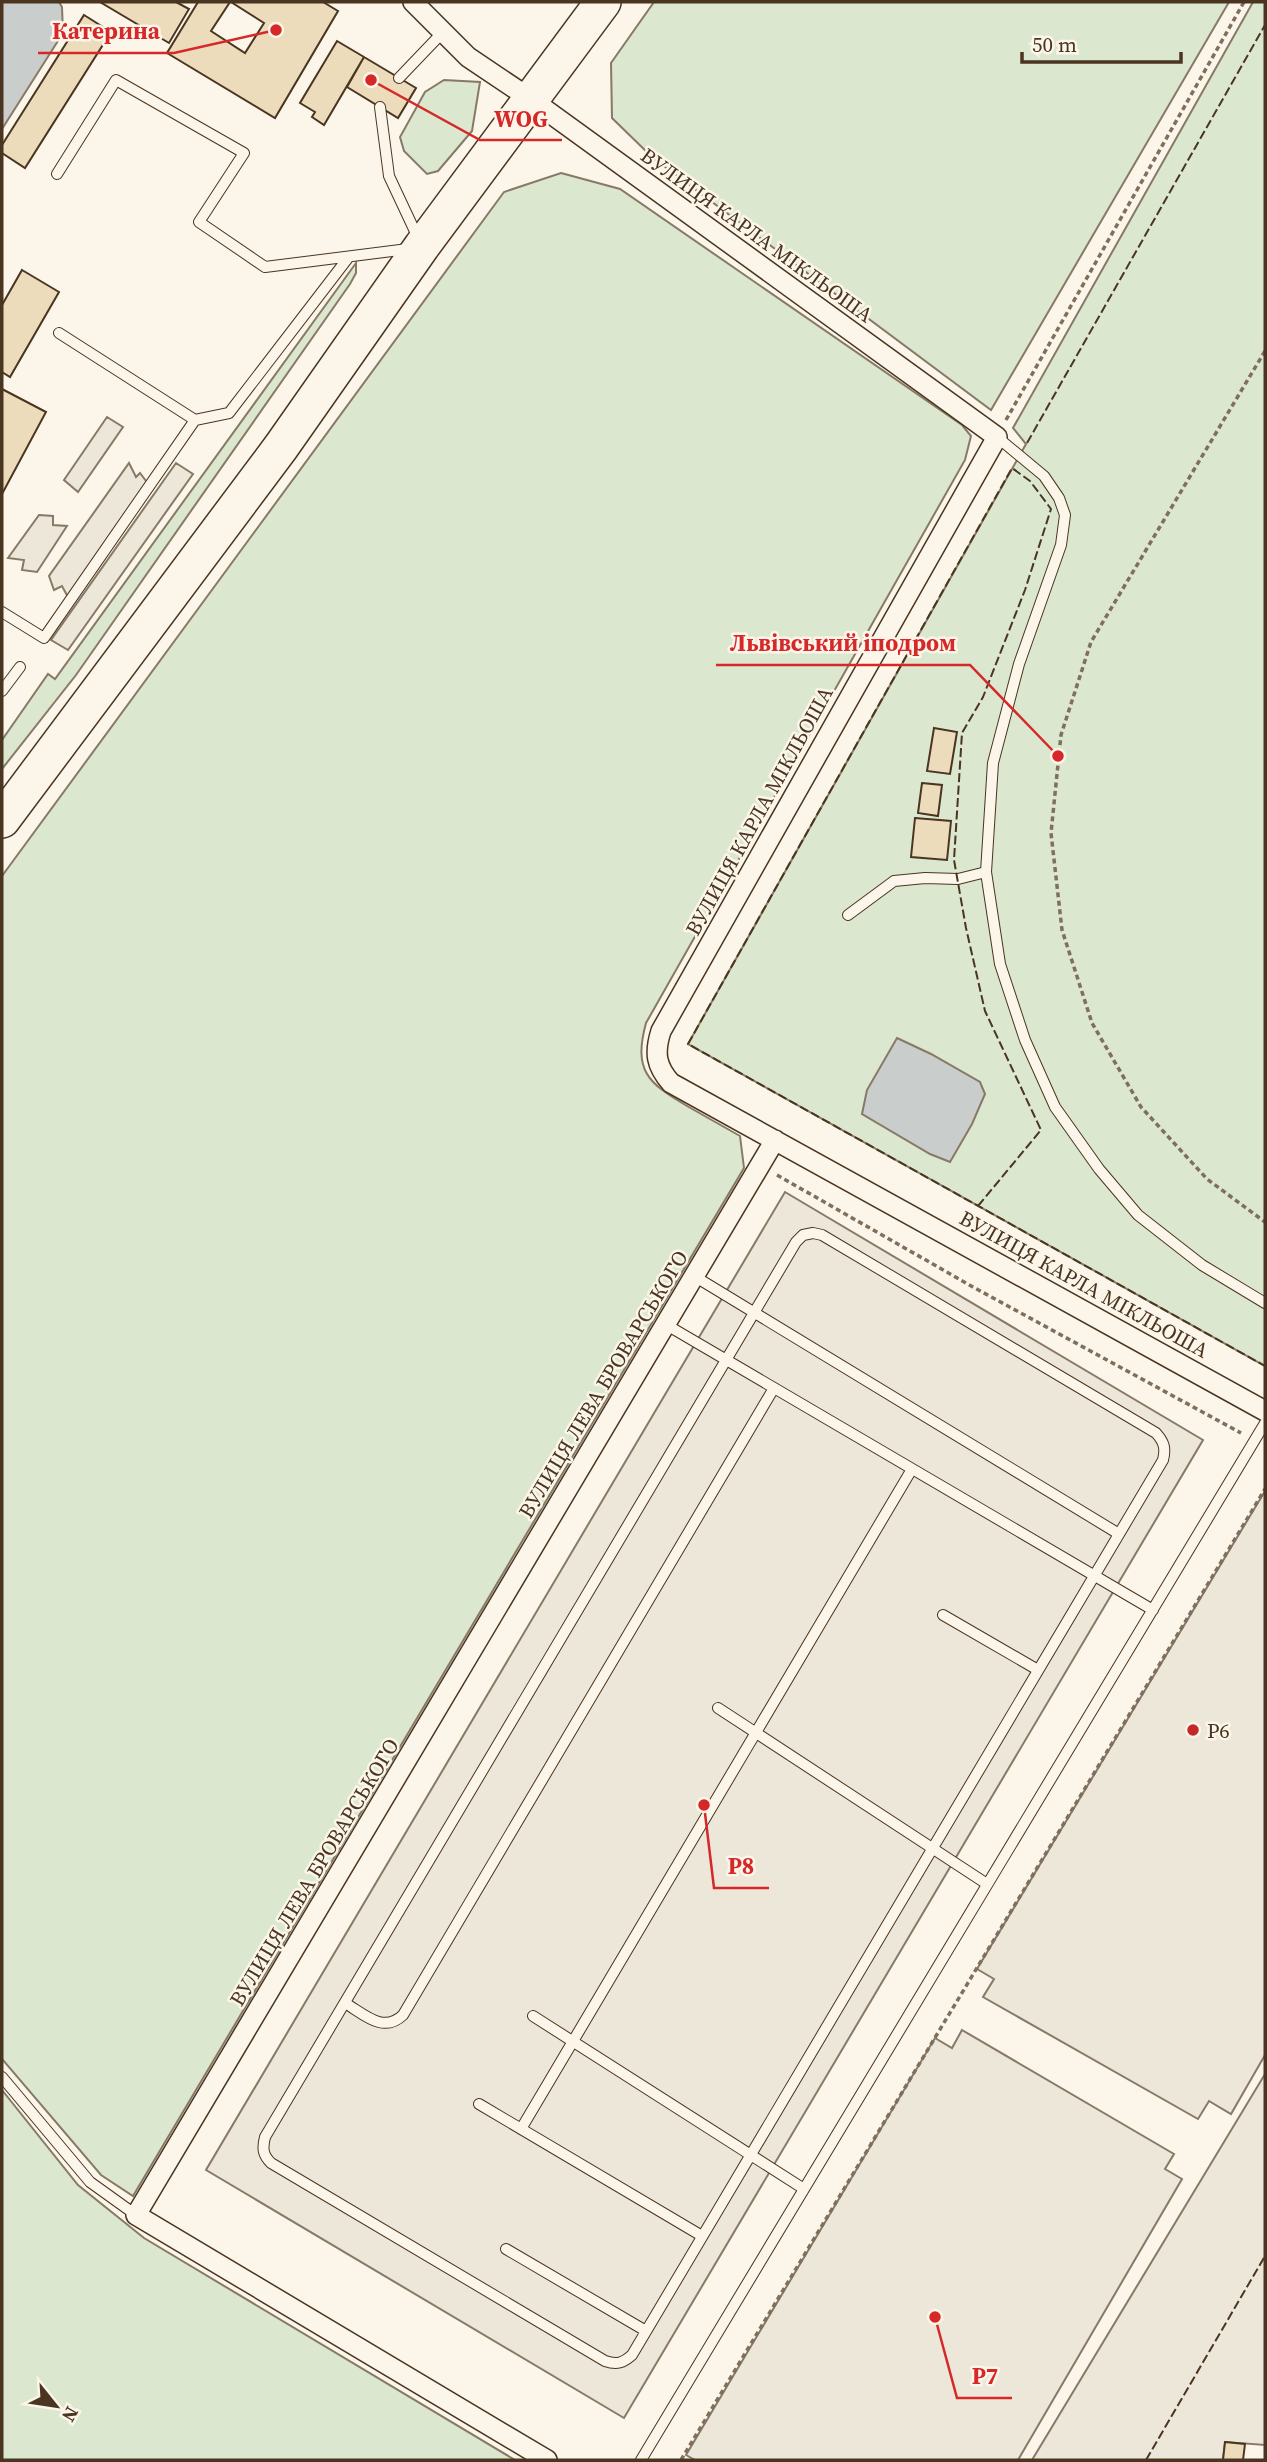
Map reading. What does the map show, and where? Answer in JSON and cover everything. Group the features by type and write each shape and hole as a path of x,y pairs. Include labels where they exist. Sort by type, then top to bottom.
{"highway":[{"path":"2,820 281,447 422,246 603,2"}],"street":[{"name":"ВУЛИЦЯ КАРЛА МІКЛЬОША","path":"413,2 468,57 532,100 997,437 661,1031 655,1048 662,1073 671,1083 1265,1410"},
{"name":"ВУЛИЦЯ ЛЕВА БРОВАРСЬКОГО","path":"136,2215 775,1139"},
{"path":"136,2215 547,2460"}],"lane":[{"path":"399,78 443,32"},
{"path":"57,174 116,80 244,153 200,222 265,267 422,246 389,176 380,107"},
{"path":"2,612 44,638 195,420 229,413 348,258"},
{"path":"59,333 195,420"},
{"path":"997,437 1044,476 1059,498 1065,515 1061,545 1019,664 993,762 986,872 1000,964 1026,1040 1055,1108 1098,1169 1138,1215 1202,1265 1265,1303"},
{"path":"2,691 20,667"},
{"path":"848,915 894,881 958,879 986,872"},
{"path":"813,1233 1156,1433 1163,1441 1165,1450 1163,1460 632,2355 625,2362 615,2364 271,2163 262,2147 265,2137 726,1360 796,1242 803,1235 813,1233"},
{"path":"694,1276 1119,1534"},
{"path":"666,1324 1153,1610"},
{"path":"345,2003 387,2025 396,2022 403,2015 774,1388"},
{"path":"640,2460 1265,1423"},
{"path":"521,2129 912,1469"},
{"path":"943,1615 1038,1670"},
{"path":"718,1708 987,1884"},
{"path":"533,2015 804,2189"},
{"path":"2,2077 90,2182 136,2215"},
{"path":"479,2104 702,2236"},
{"path":"506,2249 646,2331"}],"path":[{"path":"997,437 1244,2"},
{"path":"1265,351 1091,642 1061,735 1051,832 1062,930 1092,1023 1141,1107 1207,1180 1265,1222"},
{"path":"760,1165 973,1287 1256,1440"},
{"path":"681,2460 1265,1489"}],"green space":[{"path":"654,2 1229,2 991,410 653,158 612,118 611,63"},
{"path":"1253,2 1265,2 1265,1366 688,1044 1026,444 1013,428"},
{"path":"444,80 480,82 472,131 438,171 427,174 404,151 400,137 425,92"},
{"path":"561,173 620,189 962,425 971,436 965,460 646,1023 641,1053 647,1074 674,1098 740,1136 744,1168 133,2196 101,2175 2,2059 2,876 504,192"},
{"path":"356,263 356,273 350,284 76,675 2,769 2,740 48,674 55,679"},
{"path":"2,2090 78,2185 144,2238 515,2460 2,2460"}],"shaded area":[{"path":"2,2 59,2 62,7 63,33 2,129"},
{"path":"107,417 123,427 78,492 64,480"},
{"path":"129,463 136,477 140,473 149,485 69,599 62,586 54,590 49,576"},
{"path":"176,463 193,474 68,650 51,640"},
{"path":"39,515 53,516 53,525 67,526 37,572 22,570 24,560 8,558"},
{"path":"897,1038 980,1082 985,1094 972,1124 950,1162 930,1154 862,1114 867,1090"},
{"path":"785,1192 1203,1440 624,2418 206,2170"},
{"name":"P6","path":"1265,1491 1265,2055 1231,2114 1209,2101 1198,2119 983,1997 994,1979 977,1969"},
{"path":"962,2030 1174,2154 1165,2169 1182,2179 1018,2460 695,2460 686,2455 935,2038 952,2048"},
{"path":"1265,2074 1265,2445 1225,2442 1223,2460 1032,2460"}],"building":[{"path":"100,2 176,2 189,9 169,43"},
{"path":"198,2 230,2 211,31 245,53 264,23 231,2 323,2 338,11 275,118 167,53"},
{"path":"84,15 111,32 25,168 2,153 2,145"},
{"path":"337,41 364,57 324,125 312,117 315,112 300,103"},
{"path":"364,57 416,88 398,118 347,87"},
{"path":"22,270 59,292 10,377 2,372 2,305"},
{"path":"2,389 46,412 2,494"},
{"path":"934,728 957,732 950,774 927,771"},
{"path":"922,783 942,785 938,816 918,813"},
{"path":"915,818 951,821 947,860 911,857"},
{"path":"1225,2442 1245,2444 1243,2460 1223,2460"}],"fence":[{"path":"1027,443 1265,25"},
{"path":"978,1206 1041,1130 985,1011 954,860 962,733 983,697 1025,590 1051,509 1030,481 1012,468 688,1044 1265,1366"},
{"path":"1146,2460 1265,2256"}],"place":[{"name":"Катерина","path":"276,30"},
{"name":"WOG","path":"371,80"},
{"name":"Львівський іподром","path":"1058,756"},
{"name":"P6","path":"1193,1730"},
{"name":"P8","path":"704,1805"},
{"name":"P7","path":"935,2317"}]}
